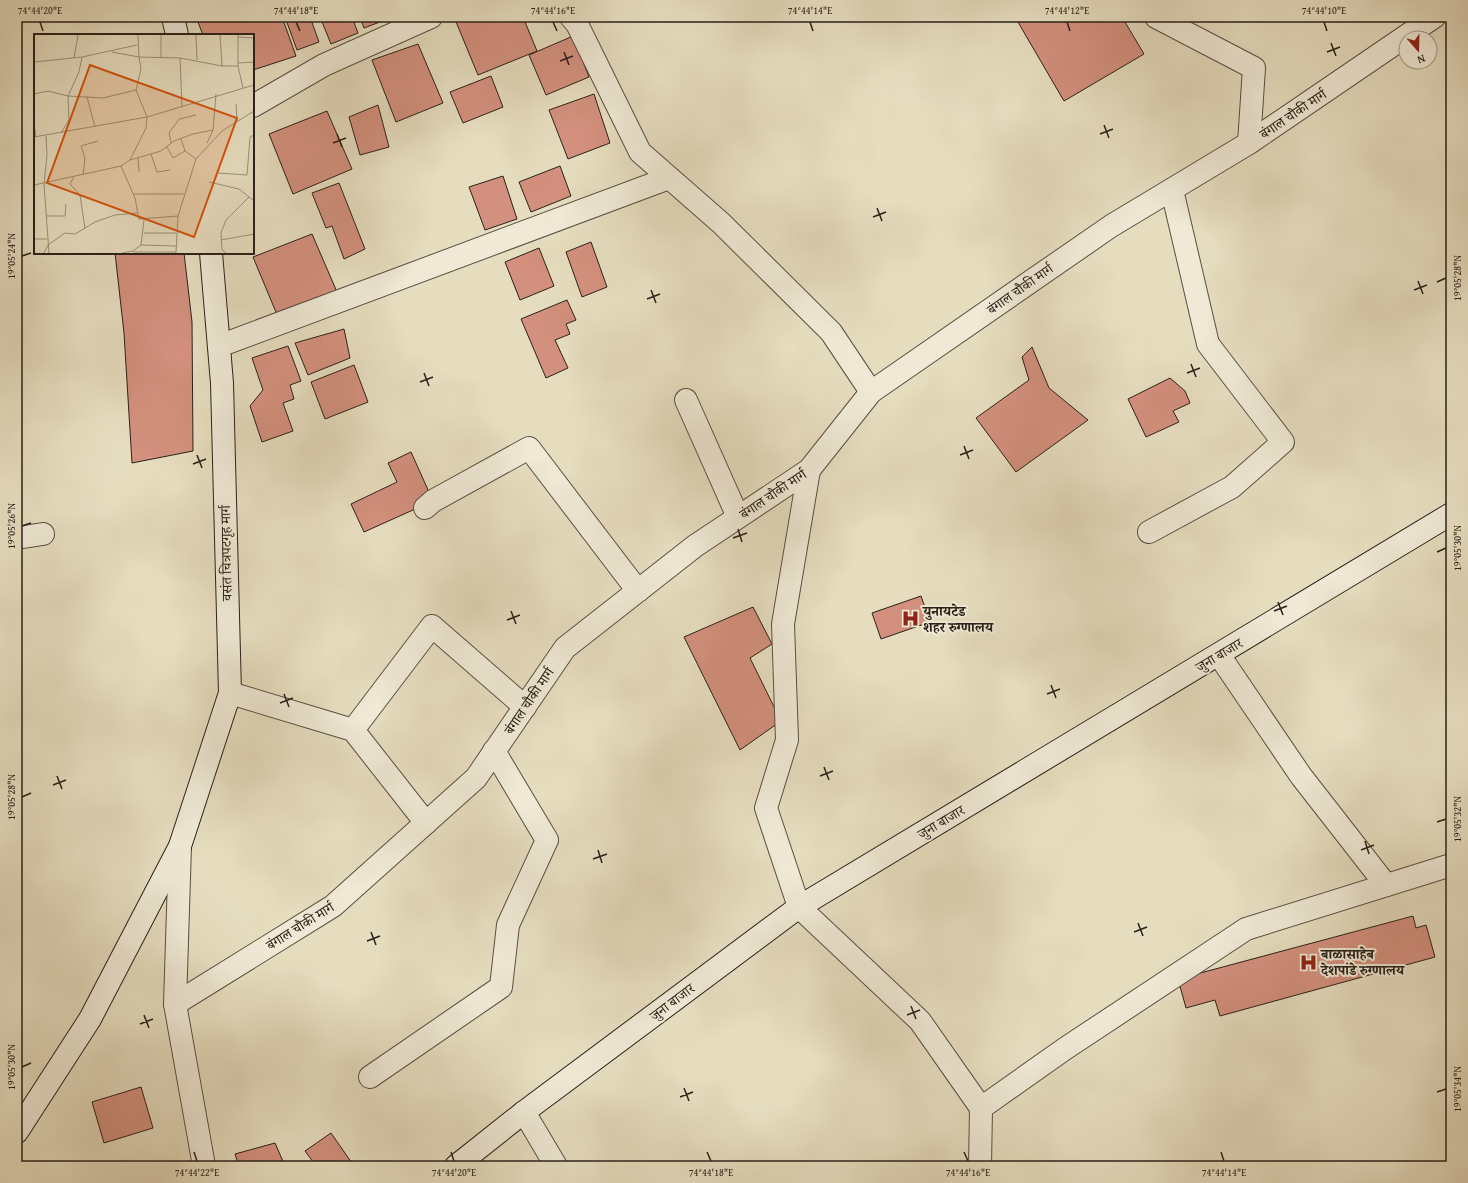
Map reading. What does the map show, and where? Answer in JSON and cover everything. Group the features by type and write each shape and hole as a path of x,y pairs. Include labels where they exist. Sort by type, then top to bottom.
{"street":[{"path":"173,17 177,34"},
{"path":"254,105 324,65 431,17"},
{"path":"1156,17 1254,68 1249,143"},
{"name":"बंगाल चौकी मार्ग","path":"175,1004 333,906 476,778 565,648 695,546 810,470 872,392 1111,226 1249,143 1434,17"},
{"path":"580,19 640,152 721,223 831,332 872,392"},
{"path":"219,346 670,178"},
{"path":"1149,532 1232,487 1283,442 1208,344 1172,190"},
{"name":"वसंत चित्रपटगृह मार्ग","path":"180,846 230,693 222,383 211,254"},
{"path":"686,400 738,517"},
{"path":"425,508 433,501 529,448 638,591"},
{"path":"810,470 783,624 787,740 766,808 799,907 920,1021 981,1108 980,1166"},
{"name":"जुना बाजार","path":"456,1166 524,1112 799,907 1451,514"},
{"path":"17,538 43,534"},
{"path":"353,730 432,626 525,707"},
{"path":"1219,655 1301,776 1386,885"},
{"path":"230,693 353,730 426,823"},
{"path":"370,1077 501,987 508,925 547,840 494,751"},
{"path":"180,846 175,1004 204,1166"},
{"path":"17,1132 90,1019 180,846"},
{"path":"981,1108 1066,1048 1246,929 1451,865"},
{"path":"524,1112 556,1166"}],"building":[{"path":"196,17 282,17 296,56 254,70 254,34 203,34"},
{"path":"285,17 310,17 319,42 297,50"},
{"path":"320,17 352,17 358,33 331,44"},
{"path":"360,17 393,17 364,28"},
{"path":"454,17 523,17 537,51 478,75"},
{"path":"1015,17 1122,17 1144,54 1064,101"},
{"path":"573,36 589,77 546,95 529,55"},
{"path":"418,44 443,103 396,122 372,60"},
{"path":"491,76 503,107 463,123 450,92"},
{"path":"594,94 610,143 568,159 549,110"},
{"path":"378,105 389,147 360,155 349,117"},
{"path":"327,111 352,169 293,194 269,134"},
{"path":"560,166 571,196 531,212 519,182"},
{"path":"503,176 517,219 485,230 469,187"},
{"path":"339,183 365,249 344,259 332,226 326,228 312,193"},
{"path":"312,234 337,292 278,317 253,257"},
{"path":"591,242 607,287 582,297 566,252"},
{"path":"539,248 554,286 520,300 505,262"},
{"path":"115,254 184,254 192,322 193,451 132,463 124,333"},
{"path":"567,300 576,320 566,324 570,334 555,340 568,368 546,378 521,319"},
{"path":"344,329 350,358 308,375 295,343"},
{"path":"288,346 301,381 290,385 294,399 283,403 293,431 262,442 250,406 263,390 252,358"},
{"path":"1032,347 1049,388 1088,420 1016,472 976,418 1029,380 1022,357"},
{"path":"354,365 368,402 325,419 311,382"},
{"path":"1170,378 1185,391 1190,403 1173,411 1179,422 1146,437 1128,399"},
{"path":"411,452 433,501 364,532 351,504 397,482 388,463"},
{"path":"921,596 930,622 881,639 872,613"},
{"path":"753,607 772,644 750,658 781,721 740,750 684,637"},
{"path":"1413,916 1416,928 1426,925 1435,957 1220,1016 1215,1000 1186,1008 1178,979"},
{"path":"141,1087 153,1128 104,1143 92,1102"},
{"path":"331,1133 354,1166 316,1166 305,1151"},
{"path":"275,1143 285,1166 239,1166 235,1154"}],"place":[{"name":"युनायटेड शहर रुग्णालय","path":"910,619"},
{"name":"बाळासाहेब देशपांडे रुग्णालय","path":"1308,962"}]}
